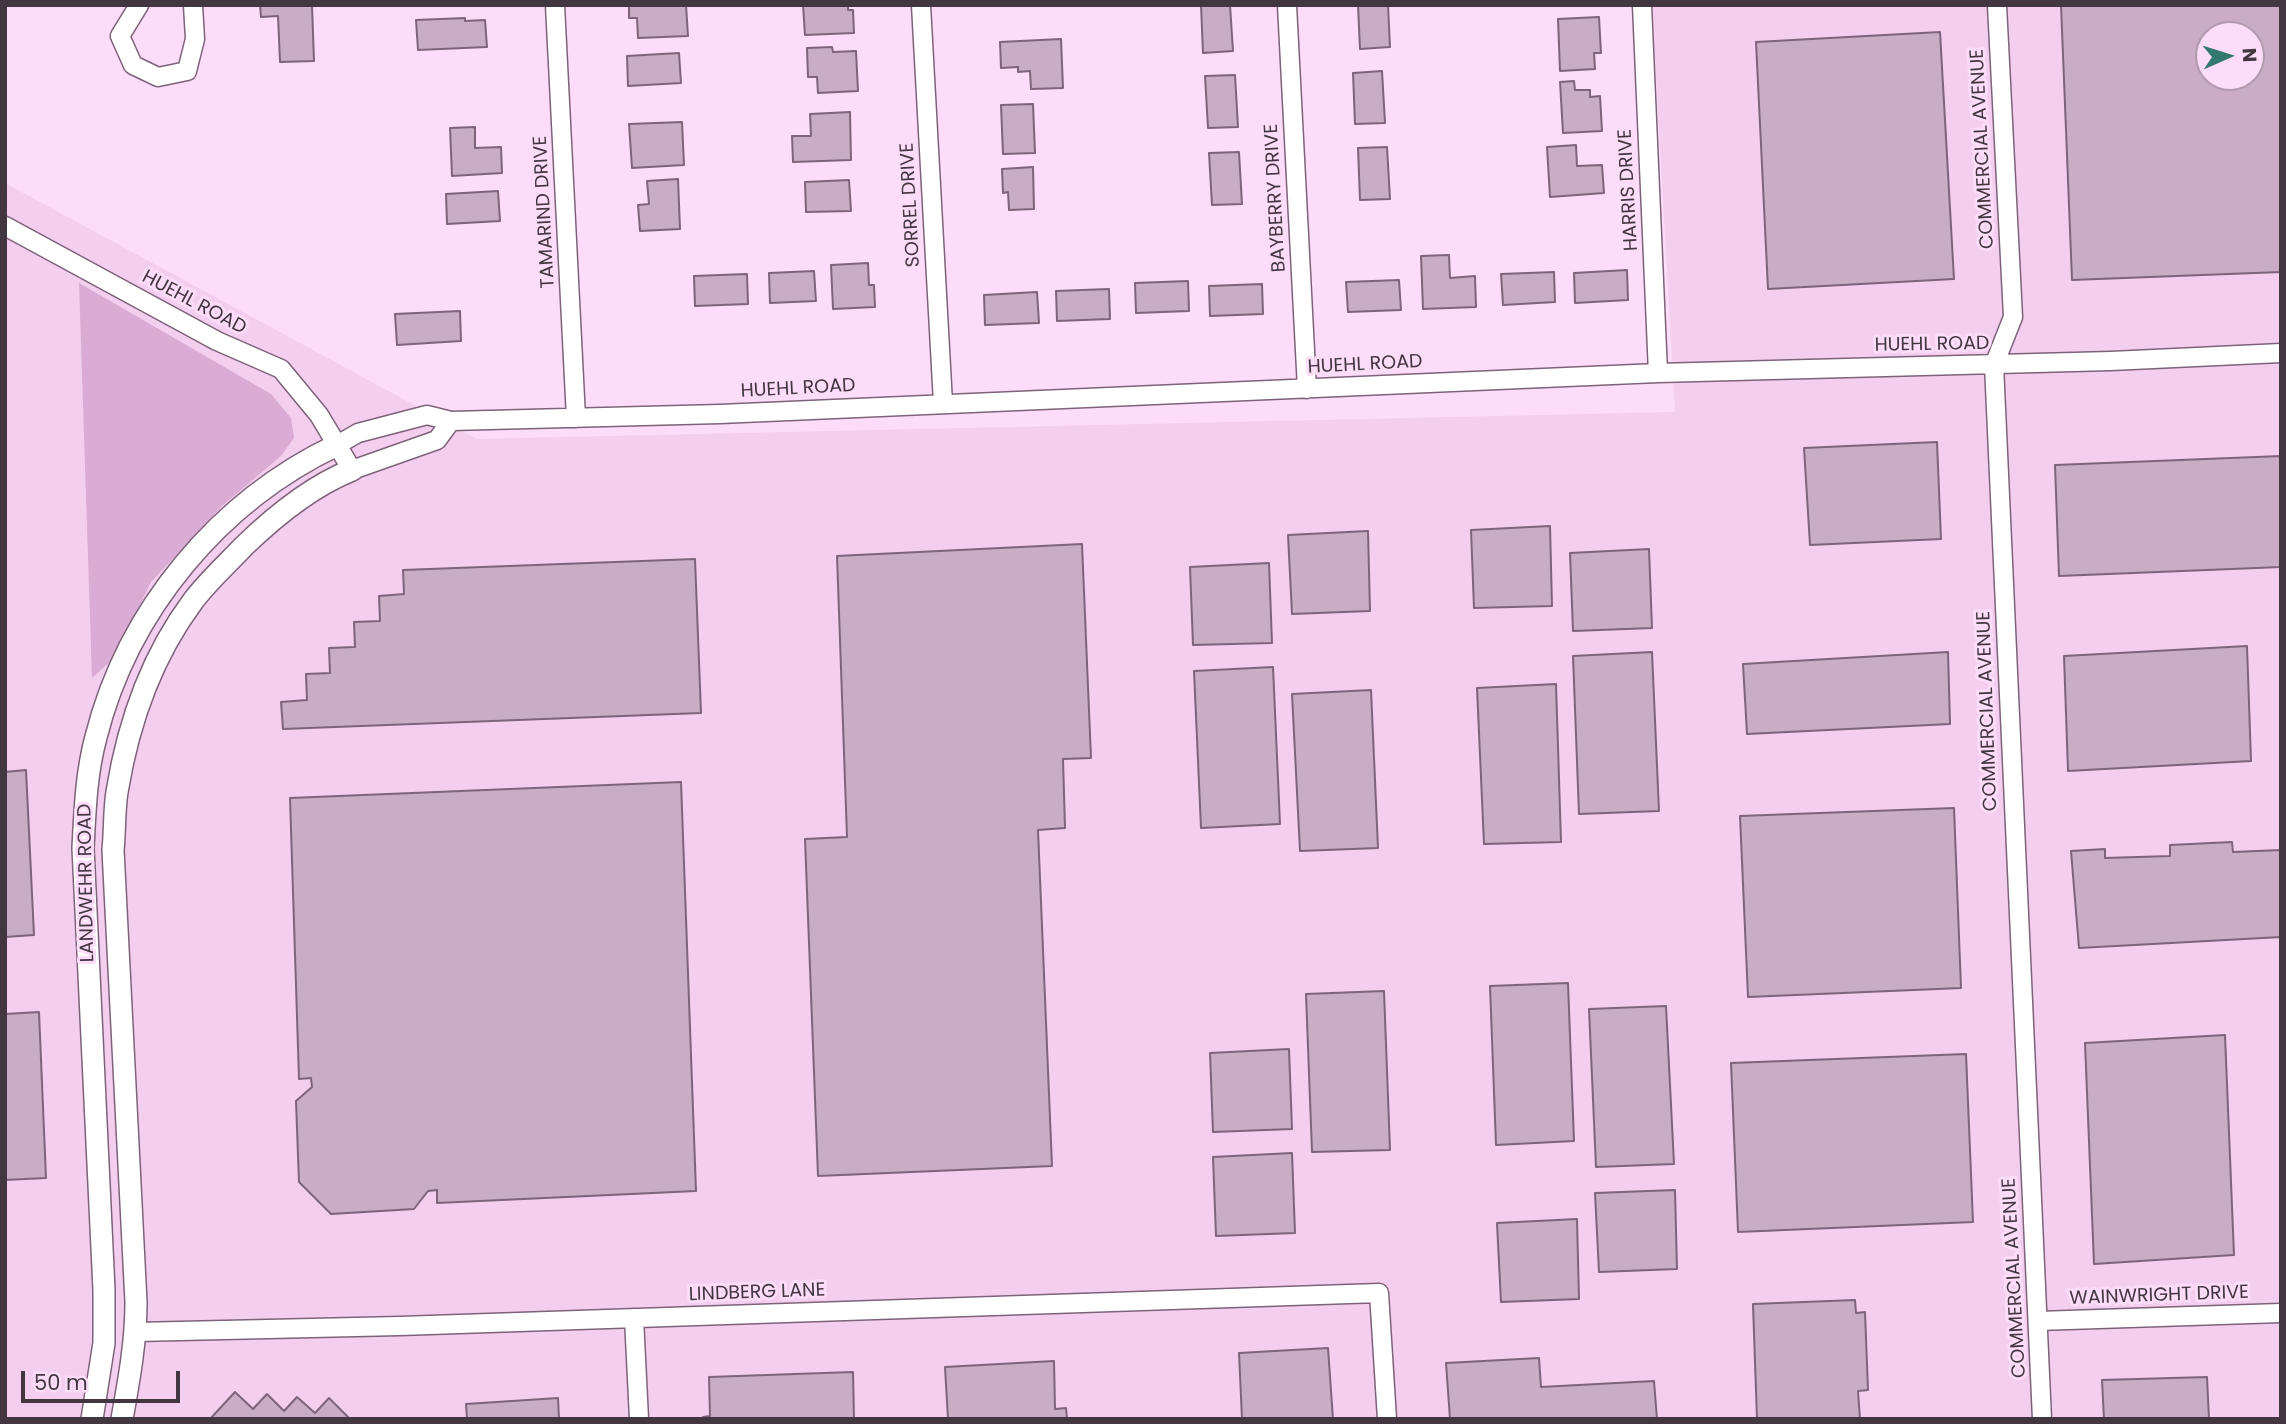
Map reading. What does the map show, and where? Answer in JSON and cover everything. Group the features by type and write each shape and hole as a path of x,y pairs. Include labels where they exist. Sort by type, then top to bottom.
{"street":[{"path":"139,5 120,36 133,65 158,77 187,71 195,39 193,5"},
{"name":"TAMARIND DRIVE","path":"555,5 576,418"},
{"name":"SORREL DRIVE","path":"921,5 943,403"},
{"name":"BAYBERRY DRIVE","path":"1287,5 1307,389"},
{"name":"HARRIS DRIVE","path":"1642,5 1658,373"},
{"name":"COMMERCIAL AVENUE","path":"1997,5 2013,317 1994,365 2042,1419"},
{"name":"HUEHL ROAD","path":"5,226 218,341 281,369 319,415 352,470"},
{"name":"HUEHL ROAD","path":"337,445 358,433 427,415 451,422 720,414 1658,373 1994,365 2281,353"},
{"path":"352,470 437,440 451,422"},
{"name":"LANDWEHR ROAD","path":"92,1419 104,1343 104,1290 83,848 86,790 96,735 128,649 176,574 218,528 257,493 337,445"},
{"name":"LANDWEHR ROAD","path":"122,1419 136,1332 113,850 117,794 128,738 156,660 193,600 279,514 336,476 352,470"},
{"name":"LINDBERG LANE","path":"136,1332 1379,1293 1387,1419"},
{"name":"WAINWRIGHT DRIVE","path":"2038,1321 2281,1313"},
{"path":"634,1318 639,1419"}],"shaded area":[{"path":"1652,5 2281,5 2281,1419 5,1419 5,183 477,439 1675,412"},
{"path":"79,283 271,394 291,418 294,438 281,456 222,506 151,582 114,658 92,678"}],"building":[{"path":"260,5 312,5 314,61 280,62 278,16 261,17"},
{"path":"629,5 686,5 688,36 638,38 637,18 629,18"},
{"path":"803,5 848,5 848,10 853,10 854,33 805,35"},
{"path":"1201,5 1230,5 1233,51 1203,53"},
{"path":"1358,5 1388,5 1390,47 1360,49"},
{"path":"2061,5 2281,5 2281,272 2072,280"},
{"path":"1599,17 1601,53 1594,53 1595,69 1560,71 1558,19"},
{"path":"465,18 465,21 485,20 487,47 418,50 416,20"},
{"path":"1940,32 1954,279 1768,289 1756,42"},
{"path":"1061,39 1063,88 1031,89 1030,71 1018,72 1018,67 1001,68 1000,42"},
{"path":"832,47 833,52 856,51 858,91 818,93 817,77 808,77 807,48"},
{"path":"679,53 681,83 628,86 627,56"},
{"path":"1382,71 1385,123 1355,124 1353,73"},
{"path":"1235,75 1238,127 1208,128 1205,76"},
{"path":"1574,81 1575,90 1590,90 1590,97 1600,96 1602,131 1563,133 1560,82"},
{"path":"1033,104 1035,153 1003,154 1001,105"},
{"path":"850,112 851,160 793,162 792,136 811,136 810,114"},
{"path":"682,122 684,165 632,168 629,124"},
{"path":"475,127 475,148 501,147 502,173 452,176 450,128"},
{"path":"1576,145 1577,166 1602,165 1604,193 1550,197 1547,147"},
{"path":"1387,147 1390,199 1360,200 1358,148"},
{"path":"1239,152 1242,204 1212,205 1209,153"},
{"path":"1033,167 1034,209 1009,210 1008,192 1003,193 1002,169"},
{"path":"678,179 680,229 640,231 638,205 649,204 647,181"},
{"path":"849,180 851,211 806,212 805,182"},
{"path":"498,191 500,221 447,224 446,194"},
{"path":"1449,255 1450,278 1475,276 1476,307 1423,309 1421,256"},
{"path":"868,263 869,285 874,285 875,307 833,309 831,265"},
{"path":"1627,270 1628,300 1575,303 1574,273"},
{"path":"814,271 816,301 770,303 769,273"},
{"path":"1554,272 1555,302 1503,305 1501,274"},
{"path":"747,274 748,304 695,306 694,276"},
{"path":"1399,280 1401,310 1348,312 1346,282"},
{"path":"1188,281 1189,311 1136,313 1135,283"},
{"path":"1262,284 1263,314 1210,316 1209,286"},
{"path":"1109,289 1110,319 1057,321 1056,291"},
{"path":"1037,292 1039,323 985,325 984,295"},
{"path":"460,311 461,341 397,345 395,314"},
{"path":"1937,442 1941,539 1810,545 1804,448"},
{"path":"2281,456 2281,567 2059,576 2055,465"},
{"path":"1550,526 1552,606 1474,608 1471,530"},
{"path":"1368,531 1370,611 1292,614 1288,535"},
{"path":"1082,544 1091,758 1063,759 1065,828 1038,830 1052,1166 818,1176 805,839 847,837 837,556"},
{"path":"1649,549 1652,628 1573,631 1570,553"},
{"path":"695,559 701,713 283,729 281,702 307,700 306,674 330,673 329,648 355,647 354,622 380,621 379,596 404,594 403,570"},
{"path":"1269,563 1272,643 1193,645 1190,567"},
{"path":"2247,646 2251,761 2068,771 2064,656"},
{"path":"1652,652 1659,811 1579,814 1573,656"},
{"path":"1948,652 1950,724 1747,734 1743,664"},
{"path":"1273,667 1280,824 1201,828 1194,671"},
{"path":"1556,684 1561,842 1484,844 1477,688"},
{"path":"1371,690 1378,848 1300,851 1292,694"},
{"path":"26,770 34,935 5,937 5,772"},
{"path":"681,782 696,1191 437,1203 437,1190 428,1191 414,1209 331,1214 299,1182 296,1101 312,1087 311,1078 299,1079 290,798"},
{"path":"1954,808 1961,988 1748,997 1740,816"},
{"path":"2232,842 2233,852 2281,850 2281,937 2079,948 2071,851 2105,849 2105,858 2170,856 2170,845"},
{"path":"1568,983 1574,1141 1496,1145 1490,986"},
{"path":"1384,991 1390,1150 1312,1152 1306,994"},
{"path":"1666,1006 1674,1164 1596,1167 1589,1009"},
{"path":"39,1012 46,1178 5,1180 5,1014"},
{"path":"2225,1035 2234,1255 2094,1264 2085,1043"},
{"path":"1289,1049 1292,1129 1213,1132 1210,1053"},
{"path":"1966,1054 1973,1222 1738,1232 1731,1063"},
{"path":"1292,1153 1295,1233 1216,1236 1213,1157"},
{"path":"1675,1190 1677,1269 1599,1272 1595,1193"},
{"path":"1577,1219 1579,1299 1501,1302 1497,1223"},
{"path":"1855,1300 1856,1313 1865,1312 1868,1390 1858,1391 1860,1419 1757,1419 1753,1304"},
{"path":"1328,1348 1333,1419 1242,1419 1239,1353"},
{"path":"1539,1358 1541,1387 1654,1381 1657,1419 1450,1419 1446,1363"},
{"path":"1054,1361 1055,1409 1066,1408 1067,1419 948,1419 945,1367"},
{"path":"853,1372 854,1419 703,1419 710,1416 709,1377"},
{"path":"2207,1377 2209,1419 2104,1419 2102,1380"},
{"path":"235,1392 253,1409 267,1394 284,1411 297,1397 315,1413 329,1398 350,1419 210,1419"},
{"path":"558,1398 559,1419 467,1419 466,1404"}]}
